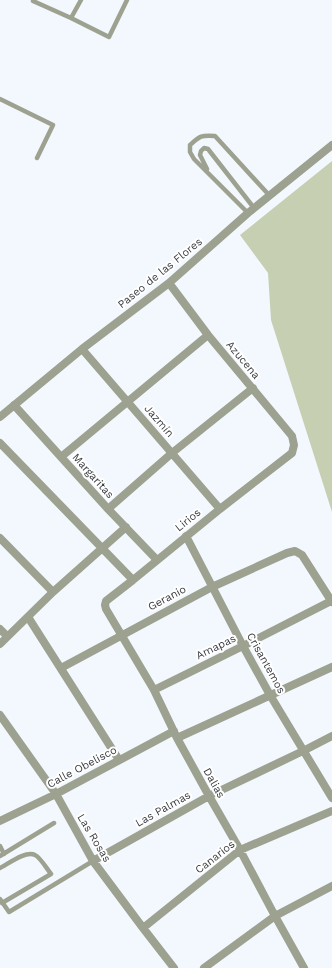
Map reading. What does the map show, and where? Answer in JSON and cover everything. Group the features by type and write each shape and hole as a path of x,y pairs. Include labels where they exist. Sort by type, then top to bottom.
{"street":[{"name":"Paseo de las Flores","path":"0,416 82,348 169,283 251,210 332,144"},
{"name":"Azucena","path":"169,283 208,335 292,436 294,445 292,453"},
{"path":"61,457 208,335"},
{"name":"Jazmín","path":"82,348 220,508"},
{"path":"108,509 172,454 253,388"},
{"name":"Margaritas","path":"14,405 108,509 157,560"},
{"path":"0,443 133,580"},
{"name":"Lirios","path":"106,609 106,601 220,508 292,453"},
{"path":"0,644 54,592 126,528"},
{"name":"Crisantemos","path":"186,536 270,695 332,798"},
{"path":"0,538 54,592"},
{"name":"Geranio","path":"61,668 212,587 287,553 295,551 302,555 332,602"},
{"name":"Amapas","path":"154,690 332,602"},
{"name":"Dalias","path":"106,609 154,690 209,796 304,968"},
{"path":"28,617 119,760"},
{"path":"0,628 7,636"},
{"name":"Calle Obelisco","path":"0,821 56,794 119,760 332,667"},
{"name":"Las Rosas","path":"0,715 56,794 93,860 174,968"},
{"name":"Las Palmas","path":"93,860 209,796 332,736"},
{"name":"Canarios","path":"143,928 240,850 332,811"},
{"path":"204,968 275,916 332,886"}],"lane":[{"path":"31,0 39,0"},
{"path":"31,0 72,18 108,37 127,0"},
{"path":"72,18 81,0"},
{"path":"0,99 53,125 37,158"},
{"path":"251,210 194,159 190,152 190,145 200,136 215,136 270,195"},
{"path":"208,173 200,156 201,151 204,148 208,149 251,210"},
{"path":"0,846 2,855 54,823"},
{"path":"0,868 24,855 31,854 35,855 51,874 1,901"},
{"name":"Las Palmas","path":"1,901 9,912 93,860"}],"green space":[{"path":"332,161 332,512 271,320 268,273 240,235"}]}
